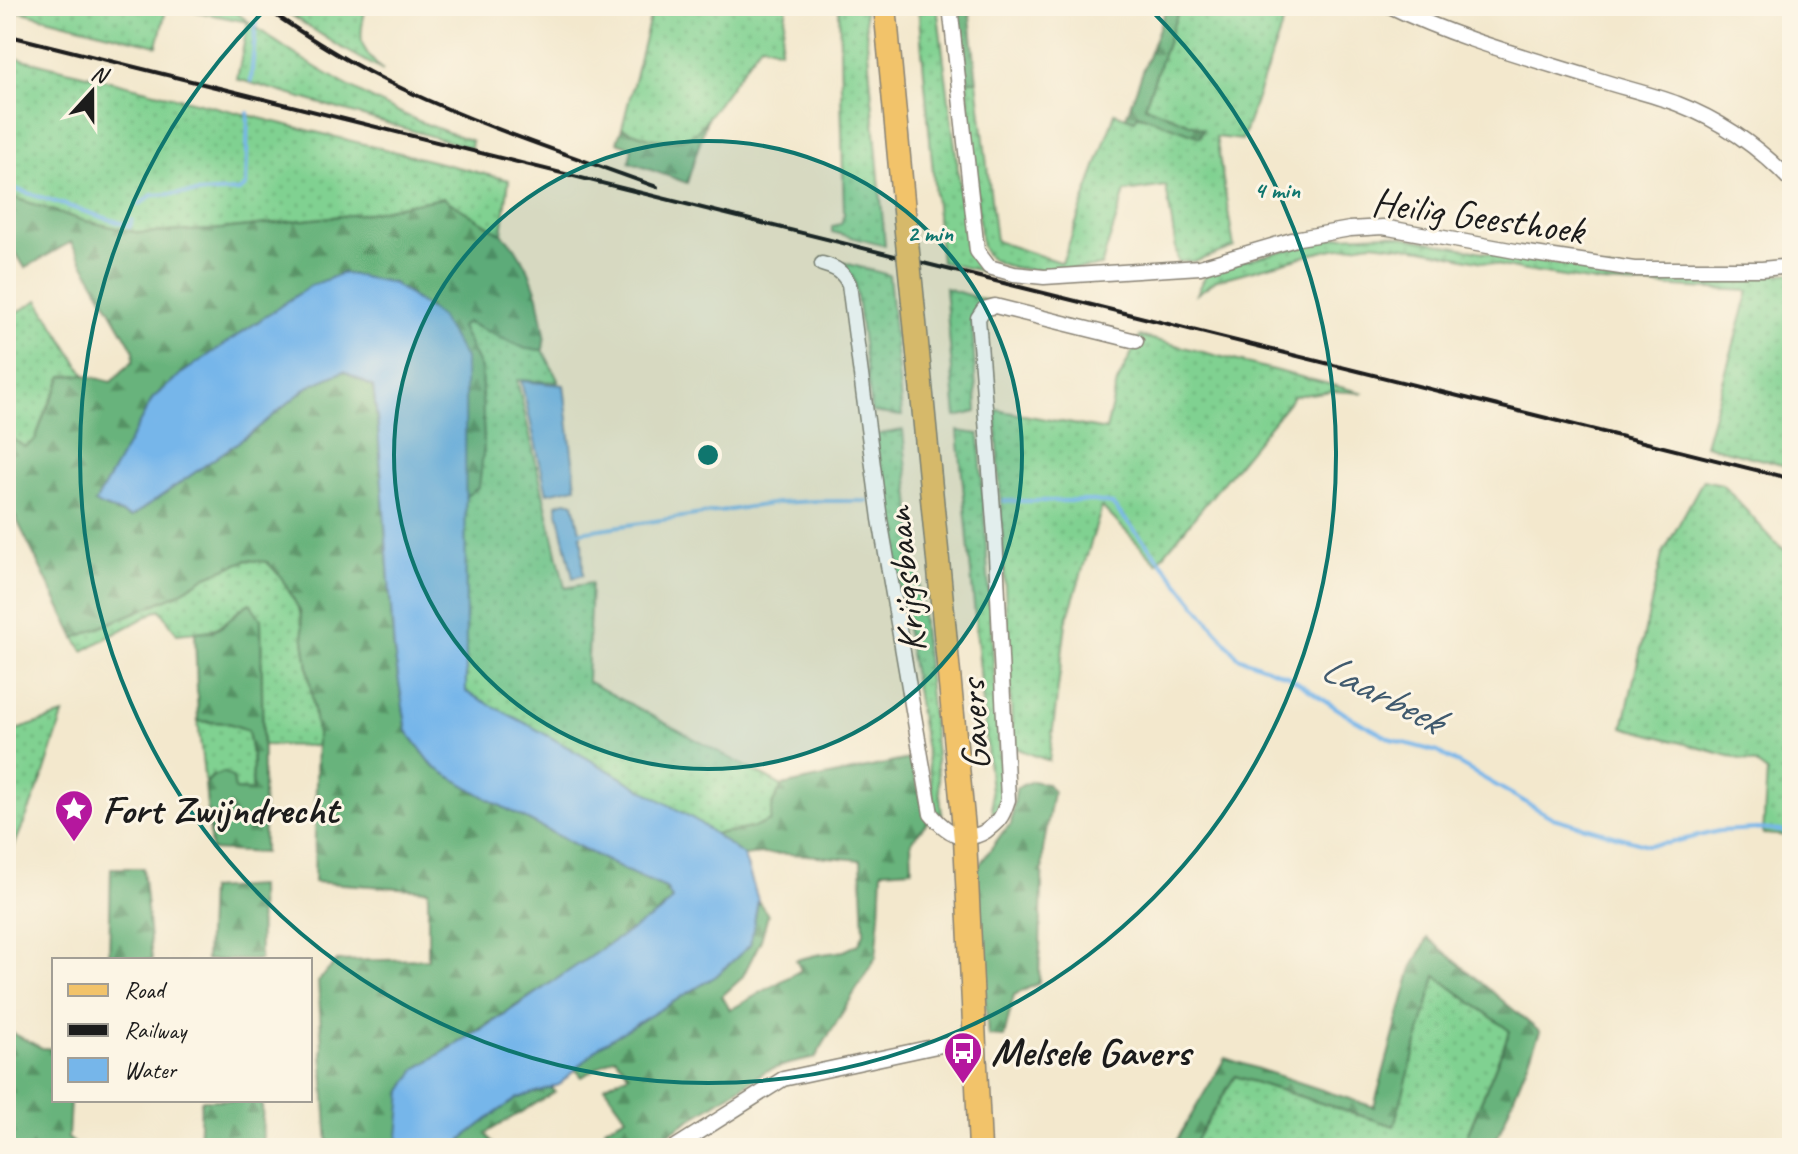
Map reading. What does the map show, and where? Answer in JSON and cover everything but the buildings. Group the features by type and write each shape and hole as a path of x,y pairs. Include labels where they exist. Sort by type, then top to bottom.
{"main road":[{"name":"Krijgsbaan","path":"885,6 965,839 980,1148"}],"street":[{"name":"Heilig Geesthoek","path":"950,6 977,251 989,267 1014,274 1044,277 1200,267 1299,238 1383,227 1634,269 1762,269 1792,266"},
{"path":"1390,6 1426,24 1676,103 1708,117 1740,136 1792,182"},
{"name":"Gavers","path":"822,264 838,269 849,284 880,519 931,814 949,831 965,839 979,835 992,826 1001,817 1008,800 995,535 978,318 984,309 995,306 1136,341"},
{"path":"674,1148 783,1079 965,1040 974,1033"}],"green space":[{"path":"6,6 167,6 157,46"},
{"path":"169,6 229,6 271,38 342,83 421,122 472,141 471,148 237,79 248,22"},
{"path":"277,6 366,6 362,42 368,55 383,71 337,45"},
{"path":"653,6 787,6 780,50 761,44 696,134 673,141 647,138 622,128"},
{"path":"839,6 864,6 885,246 832,232 832,226 841,224 844,214"},
{"path":"918,6 937,6 966,233 971,253 985,272 941,262"},
{"path":"957,6 973,6 970,16 977,81 967,81"},
{"path":"1167,6 1180,6 1145,106 1203,129 1200,137 1138,114 1135,120 1126,117"},
{"path":"1180,6 1289,6 1242,140 1216,137 1234,247 1197,261 1178,262 1166,186 1125,192 1101,266 1036,270 1003,264 990,257 982,247 980,234 967,81 977,81 996,241 1062,263 1115,113 1134,120 1137,114 1200,136 1202,129 1145,106"},
{"path":"6,55 509,180 502,234 443,198 369,213 212,230 139,233 81,220 6,195"},
{"path":"707,119 687,183 629,162 632,148 617,142 622,128 658,140 685,138 696,133"},
{"path":"6,195 81,220 139,233 212,230 369,213 443,198 502,234 514,246 529,271 538,296 545,334 543,350 526,349 466,322 461,327 481,369 484,445 479,487 465,497 465,358 393,283 95,503 131,517 254,431 309,386 344,371 373,387 394,651 407,731 434,767 495,803 624,870 666,888 672,899 648,920 416,1069 397,1148 328,1148 318,981 337,961 428,959 428,890 314,882 317,733 300,611 281,577 267,562 247,560 207,576 176,595 75,638 6,498 6,431 7,435 25,447 35,440 63,376 85,375 111,382 133,361 134,351 71,242 25,268 13,248 6,251"},
{"path":"1388,234 1520,259 1629,273 1752,276 1792,273 1792,464 1790,467 1705,445 1749,291 1601,283 1422,249 1372,243 1328,250 1217,280 1197,294 1208,270 1340,236"},
{"path":"823,257 889,275 902,416 872,412 855,282 846,269 822,264"},
{"path":"945,288 988,301 976,307 972,318 977,412 956,417"},
{"path":"38,300 85,375 63,376 35,440 25,448 6,431 6,319"},
{"path":"465,322 526,348 543,350 559,382 517,380 565,588 591,583 587,681 782,786 773,803 771,821 754,828 714,834 697,821 466,692 465,497 479,486 484,445 481,370 461,327"},
{"path":"1140,336 1364,393 1333,391 1294,396 1157,563 1102,507 1066,623 1049,761 1013,747 996,410 1106,430 1117,383"},
{"path":"903,430 942,815 936,813 875,435"},
{"path":"958,431 979,434 1002,797 997,812 993,813"},
{"path":"1703,480 1722,484 1774,541 1792,556 1792,836 1763,834 1767,772 1755,763 1623,727 1662,555"},
{"path":"247,560 267,561 281,577 300,611 317,746 263,745 261,619 240,608 219,627 205,631 177,634 160,609 83,651 75,638 176,595 207,576"},
{"path":"250,603 261,619 264,853 211,850 205,784 213,776 224,772 233,778 235,790 252,791 253,762 248,730 228,723 198,721 195,632 222,627"},
{"path":"6,677 16,730 63,715 43,777 11,854 6,854"},
{"path":"198,721 228,723 248,730 253,762 252,791 234,790 213,775 205,784"},
{"path":"909,759 928,821 911,842 912,869 882,871 876,957 815,1058 766,1071 646,1148 617,1148 605,1128 626,1117 604,1086 629,1074 615,1057 582,1077 575,1069 601,1045 716,976 750,945 758,901 768,915 761,940 742,978 722,996 730,1010 801,970 796,960 844,951 859,944 864,933 861,860 788,854 744,856 714,834 753,828 770,821 773,803 782,786"},
{"path":"1032,781 1047,784 1053,792 1043,850 1039,983 1014,995 1004,1037 988,1036 975,871 1011,824 1016,788"},
{"path":"111,868 143,868 152,958 109,958"},
{"path":"259,886 260,958 206,958 209,889"},
{"path":"1428,938 1540,1032 1493,1148 1462,1148 1510,1031 1436,976 1394,1126 1235,1076 1191,1148 1172,1148 1225,1058 1374,1107 1412,968"},
{"path":"1436,976 1510,1031 1462,1148 1191,1148 1235,1076 1371,1119"},
{"path":"6,1030 42,1048 52,1049 52,1102 70,1102 68,1138 80,1148 6,1148"},
{"path":"549,1087 555,1092 486,1133 496,1148 463,1148 462,1139 497,1112 518,1098"},
{"path":"201,1102 262,1102 263,1148 199,1148"}],"water":[{"path":"343,273 393,283 440,317 465,358 466,692 697,821 744,856 758,900 750,945 716,976 601,1045 559,1085 518,1098 497,1112 462,1139 463,1148 397,1148 402,1091 416,1069 662,911 672,899 666,888 624,870 495,803 434,767 407,731 394,651 373,387 344,371 309,386 254,431 131,517 95,503 153,398 181,374 310,286"},
{"path":"521,381 564,385 576,487 547,493"},
{"path":"566,501 574,503 582,541 583,575 573,578 557,507 557,504"}],"waterway":[{"path":"251,81 256,22"},
{"path":"140,204 152,195 239,191 246,186 248,113"},
{"path":"6,186 130,226 132,220"},
{"name":"Laarbeek","path":"580,532 777,503 868,501"},
{"name":"Laarbeek","path":"1003,501 1095,501 1112,504 1238,657 1288,676 1347,715 1393,740 1438,752 1553,818 1648,845 1719,831 1758,829 1792,832"}],"railway":[{"path":"263,6 332,51 405,90 498,129 657,187"},
{"path":"6,35 1792,479"}],"place":[{"name":"Fort Zwijndrecht","path":"74,843"},
{"name":"Melsele Gavers","path":"963,1085"}]}
